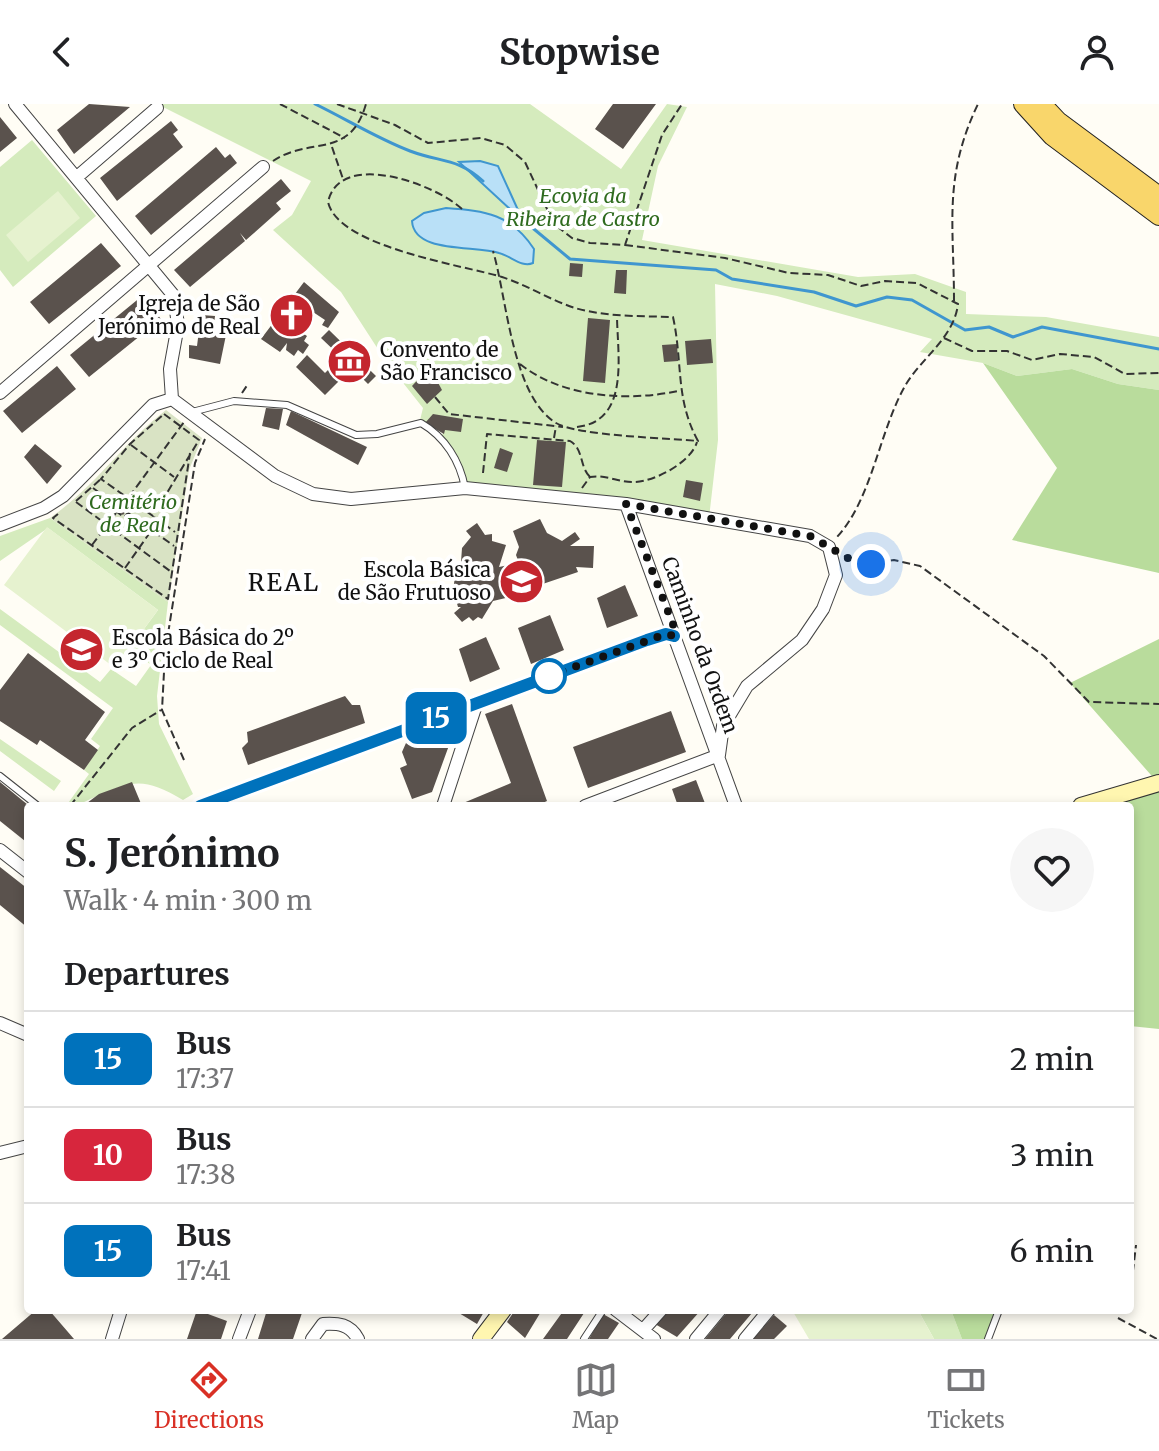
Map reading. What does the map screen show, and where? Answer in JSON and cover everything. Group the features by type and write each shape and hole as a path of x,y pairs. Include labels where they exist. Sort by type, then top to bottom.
{"main road":[{"path":"1023,104 1052,136 1159,216"},
{"path":"1042,104 1058,121 1159,196"}],"street":[{"path":"15,104 150,263 174,296 177,310 170,369 172,399"},
{"path":"77,177 157,108"},
{"path":"0,393 263,167"},
{"path":"172,399 275,476 313,494 351,499 465,488 626,504 810,536 829,547"},
{"path":"0,525 44,508 63,496 153,405 172,399"},
{"name":"Caminho da Ordem","path":"626,504 673,624 674,636 735,802"},
{"name":"Caminho da Ordem","path":"719,755 723,726 747,686 802,640 823,609 836,575 829,547"},
{"path":"211,802 666,634 674,636"},
{"path":"444,802 477,702"},
{"path":"596,802 719,755"},
{"path":"1095,802 1159,783"},
{"path":"0,850 24,869"},
{"path":"0,1023 24,1033"},
{"path":"0,1153 24,1147"},
{"path":"112,1339 120,1314"},
{"path":"239,1339 248,1314"},
{"path":"486,1337 500,1314"},
{"path":"622,1314 654,1339"},
{"path":"644,1329 657,1314"},
{"path":"696,1339 717,1314"},
{"path":"745,1339 766,1314"},
{"path":"312,1339 323,1324 339,1323 354,1331 358,1339"}],"lane":[{"path":"192,413 234,401 287,405 356,435 377,434 421,423 441,437 461,470 465,488"},
{"path":"0,776 33,802"},
{"path":"584,1339 600,1314"},
{"path":"988,1339 997,1314"}],"path":[{"path":"280,104 346,138"},
{"path":"337,104 362,116 395,125 428,143 481,138 505,145 525,162 554,224 581,240 725,258 789,273 828,275 861,286 885,281 917,283 954,303"},
{"path":"263,167 290,150 331,146 346,138 362,116 366,104"},
{"path":"625,245 662,135 682,104"},
{"path":"978,104 962,140 953,176 954,303 957,309 950,331 906,384 881,436 869,482 843,531 829,547 853,561 871,564 894,560 920,566 1044,656 1089,702 1159,704"},
{"path":"331,146 343,179"},
{"path":"462,209 447,197 402,179 382,175 343,179 334,186 328,202 336,219 369,238 412,254 500,277 576,308 673,317 681,352 679,391 685,419 698,441 694,453 655,477 635,482 590,477 582,467 575,443 487,434 483,473"},
{"path":"493,251 525,384 556,423 570,427 584,426 605,415 617,394 617,314"},
{"path":"943,338 972,351 1007,351 1032,360 1072,355 1094,357 1125,374 1159,373"},
{"path":"519,363 555,386 577,392 679,391"},
{"path":"435,397 449,414 698,441"},
{"path":"128,498 192,413"},
{"path":"153,516 199,440 161,415 130,444 93,488 75,501 171,572"},
{"path":"554,440 556,426"},
{"path":"130,444 175,478"},
{"path":"184,760 162,710 165,653 195,463 202,444"},
{"path":"64,510 53,518 168,599 190,453"},
{"path":"581,490 590,477"},
{"path":"101,479 176,533"},
{"path":"93,488 113,503 110,507 124,517 135,503"},
{"path":"92,545 116,512"},
{"path":"128,513 175,547"},
{"path":"124,568 152,530"},
{"path":"73,802 132,728 162,710"},
{"path":"1134,1262 1136,1245"},
{"path":"1118,1318 1157,1339"}],"green space":[{"name":"Ecovia da Ribeira de Castro","path":"157,104 530,104 621,169 667,104 687,107 658,166 642,240 858,277 915,274 966,292 966,314 1046,317 1159,337 1159,390 1118,384 1072,369 1017,376 983,363 920,352 932,339 777,296 715,284 718,440 709,518 465,488 461,470 441,437 443,433 420,420 423,408 385,360 341,292 273,230 292,215 311,181"},
{"path":"32,140 96,216 13,287 0,270 0,167"},
{"path":"58,191 80,218 28,262 6,235"},
{"path":"983,363 1017,376 1072,369 1118,384 1159,390 1159,573 1012,540 1057,468"},
{"name":"Cemitério de Real","path":"166,410 202,438 189,470 168,602 50,518 82,492"},
{"path":"50,518 168,602 157,696 159,724 193,794 183,800 148,784 129,784 83,802 69,802 89,774 84,770 100,746 91,739 113,708 0,625 0,609 100,682 111,669 136,686 151,665 130,648 158,610 48,528 0,561 0,536"},
{"path":"47,527 158,610 115,668 4,585"},
{"path":"1159,639 1159,1029 1134,1026 1134,802 1094,802 1158,783 1070,683"},
{"path":"0,739 61,781 54,791 0,751"},
{"path":"794,1314 920,1314 934,1339 809,1339"},
{"path":"920,1314 953,1314 962,1339 934,1339"},
{"path":"953,1314 997,1314 988,1339 962,1339"}],"water":[{"path":"480,161 498,166 523,221 459,162"},
{"path":"446,208 485,213 507,221 534,249 533,263 521,263 488,251 434,244 415,232 412,221 424,213"}],"building":[{"path":"89,104 130,107 74,154 57,130"},
{"path":"613,104 656,104 623,149 595,129"},
{"path":"0,117 17,138 0,152"},
{"path":"171,121 178,130 173,134 183,147 117,201 100,178"},
{"path":"216,147 225,158 230,154 237,163 151,235 135,216"},
{"path":"281,179 291,191 276,203 281,209 246,240 240,233 245,241 190,287 174,270"},
{"path":"101,243 121,266 49,324 30,302"},
{"path":"570,263 583,264 582,277 569,276"},
{"path":"616,270 627,270 626,294 614,293"},
{"name":"Igreja de São Jerónimo de Real","path":"304,282 339,312 328,328 322,325 325,320 310,310 293,334 298,330 307,336 304,341 309,345 303,354 298,350 294,356 286,350 287,343 280,352 261,339"},
{"path":"142,296 161,319 89,377 70,355"},
{"path":"201,315 215,316 213,333 226,335 220,364 189,358 189,345 197,346"},
{"path":"588,318 610,320 605,383 583,381"},
{"name":"Convento de São Francisco","path":"329,330 376,376 368,384 352,368 325,395 296,367 307,355 325,373 341,357 321,338"},
{"path":"711,339 713,363 687,365 685,341"},
{"path":"677,344 678,361 664,362 662,345"},
{"path":"57,366 76,389 22,433 3,411"},
{"path":"426,371 429,381 435,377 442,390 427,404 412,386"},
{"path":"266,408 283,409 279,430 262,426"},
{"path":"291,411 367,447 358,465 286,425"},
{"path":"433,414 463,419 461,432 445,430 444,434 425,423"},
{"path":"537,440 566,442 562,487 533,485"},
{"path":"35,444 62,466 47,484 24,457"},
{"path":"500,448 513,453 507,472 494,468"},
{"path":"686,480 703,483 700,501 683,497"},
{"path":"120,495 132,504 123,515 112,506"},
{"path":"540,519 547,533 562,541 575,532 580,539 570,546 594,546 593,568 576,567 578,572 528,589 528,593 493,601 482,619 478,617 473,621 469,617 462,622 454,613 461,607 458,607 453,590 455,577 460,576 462,548 471,537 466,531 477,523 485,535 492,534 492,541 506,545 499,567 519,563 516,555 519,547 513,531"},
{"path":"625,585 638,616 607,628 597,598"},
{"path":"550,615 564,650 531,664 518,628"},
{"path":"486,637 500,669 470,682 459,649"},
{"path":"28,653 105,712 85,740 98,750 84,770 40,740 37,745 0,721 0,690"},
{"path":"345,696 352,705 360,705 365,723 248,765 242,748 248,742 247,732"},
{"path":"512,704 547,801 466,802 511,783 485,714"},
{"path":"671,711 686,752 588,788 573,747"},
{"path":"431,734 451,740 432,792 412,799 400,768 407,765 402,752 406,743"},
{"path":"696,780 704,802 677,802 672,789"},
{"path":"0,782 24,802 24,840 0,821"},
{"path":"132,782 140,802 88,802 99,794"},
{"path":"0,867 24,886 24,925 0,905"},
{"path":"31,1314 52,1314 74,1339 2,1339"},
{"path":"196,1314 208,1314 227,1321 221,1339 187,1339"},
{"path":"266,1314 302,1314 293,1339 258,1339"},
{"path":"461,1314 483,1314 477,1324"},
{"path":"512,1314 540,1314 525,1338 507,1322"},
{"path":"561,1314 583,1314 567,1339 543,1339"},
{"path":"603,1314 619,1323 608,1339 589,1339"},
{"path":"666,1314 697,1314 677,1337 655,1324"},
{"path":"726,1314 751,1314 730,1339 705,1339"},
{"path":"774,1315 787,1326 774,1339 753,1339"}],"waterway":[{"path":"315,104 398,146 465,168 483,181"},
{"path":"523,220 570,259 716,270 732,279 814,292 856,306 887,297 912,300 965,330 989,327 1013,337 1042,327 1159,349"}],"bus line":[{"name":"15","path":"211,802 647,640 666,634 674,636"}],"place":[{"name":"Igreja de São Jerónimo de Real","path":"291,316"},
{"name":"Convento de São Francisco","path":"349,362"},
{"name":"Escola Básica de São Frutuoso","path":"522,582"},
{"name":"Escola Básica do 2º e 3º Ciclo de Real","path":"81,649"}],"district":[{"name":"REAL","path":"284,583"}],"route":[{"path":"549,676 666,634 674,636 673,624 626,504 810,536 853,561 871,564"}]}
